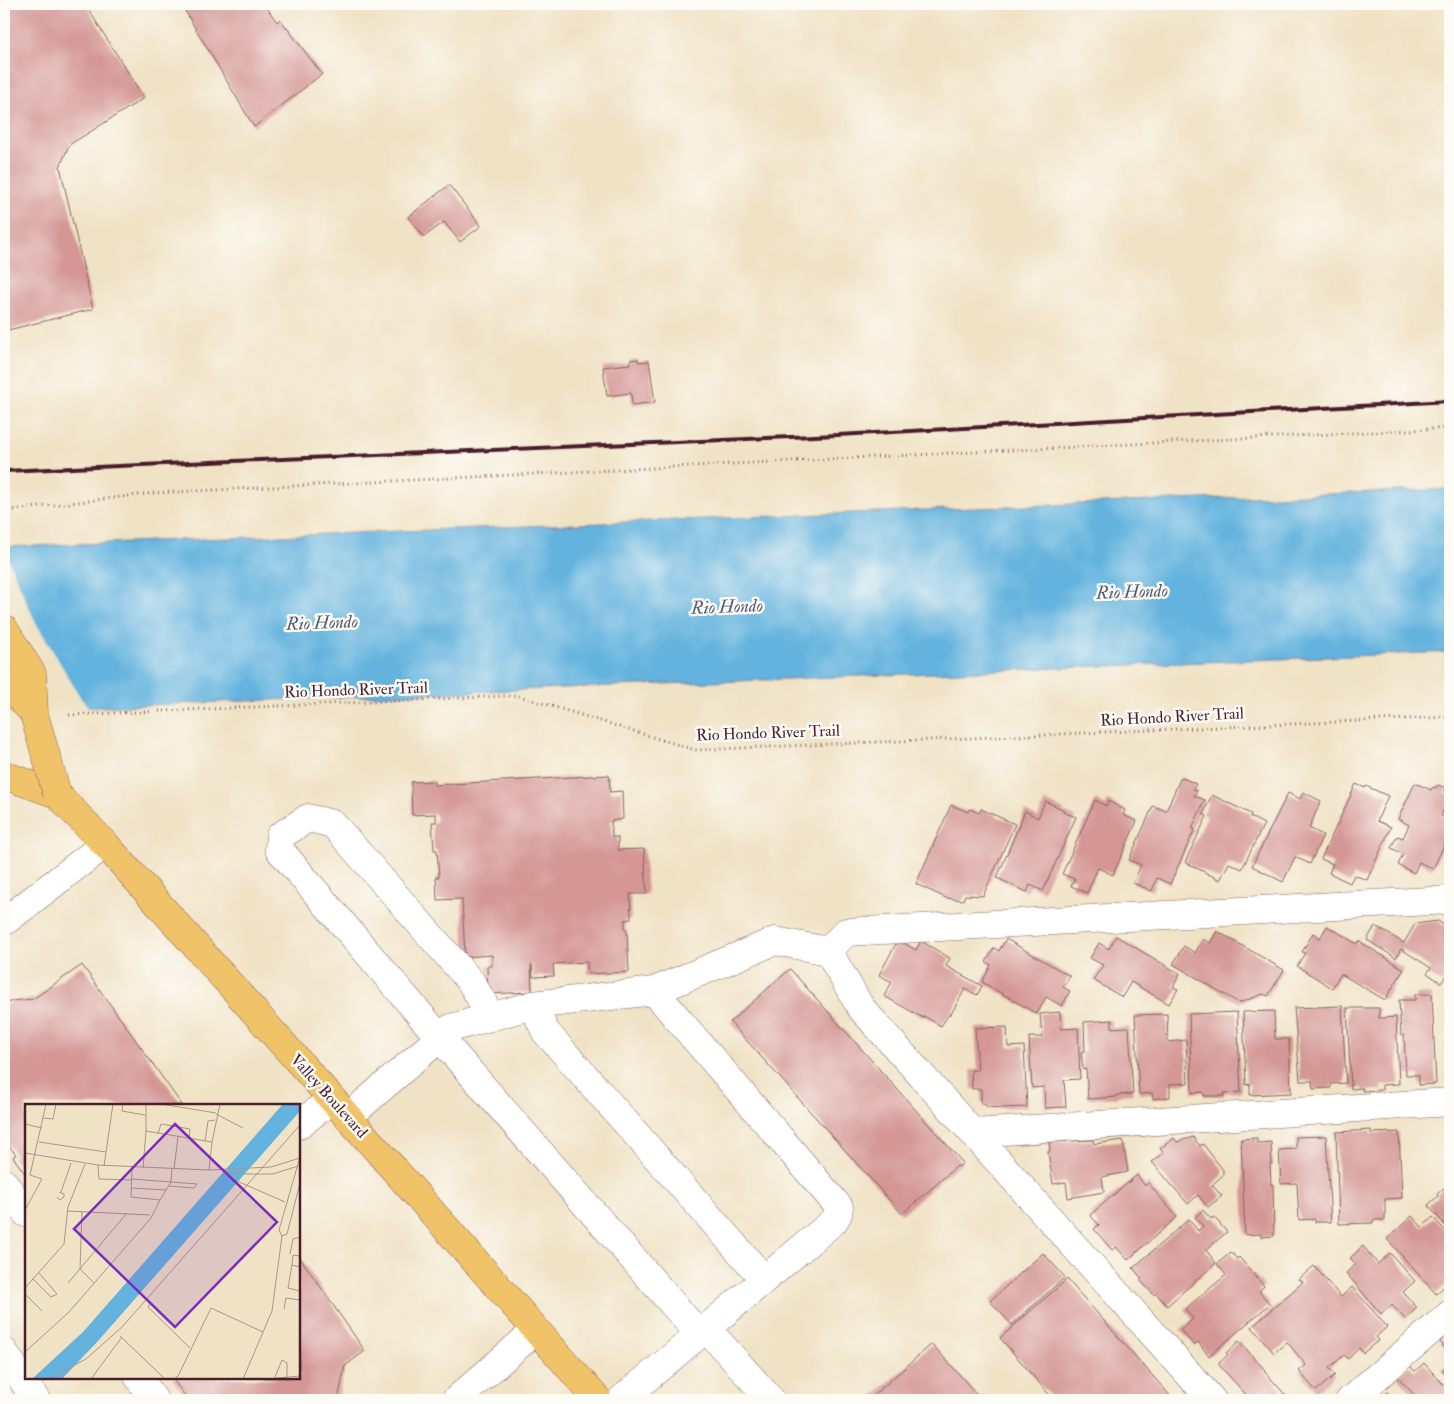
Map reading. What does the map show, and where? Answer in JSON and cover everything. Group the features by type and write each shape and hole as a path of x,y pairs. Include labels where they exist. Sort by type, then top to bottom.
{"main road":[{"path":"4,629 32,674 34,714"},
{"name":"Valley Boulevard","path":"4,680 34,714 57,794"},
{"name":"Valley Boulevard","path":"4,775 57,794 105,844 598,1400"}],"street":[{"path":"491,1017 471,982 333,824 308,818 280,836 279,849 440,1038 703,1331 770,1400"},
{"path":"4,922 105,844"},
{"path":"828,951 846,932 1450,900"},
{"path":"300,1124 340,1108 440,1038 451,1028 532,1005 654,991 775,941 828,951 861,1008 1212,1400"},
{"path":"621,1400 834,1221 839,1208 654,991"},
{"path":"532,1005 545,1031 764,1279"},
{"path":"973,1133 1450,1102"},
{"path":"1350,1400 1450,1314"},
{"path":"456,1400 536,1330"},
{"path":"4,1352 36,1400"},
{"path":"140,1379 154,1400"}],"path":[{"path":"4,512 154,493 1450,428"},
{"name":"Rio Hondo River Trail","path":"61,716 519,696 695,750 1450,717"}],"water":[{"name":"Rio Hondo","path":"1450,489 1450,652 98,707 4,713 4,547"}],"pier":[{"path":"4,550 35,621 82,700 91,710 4,716"}],"building":[{"path":"15,4 85,4 144,98 69,145 60,167 93,309 4,331 4,11"},
{"path":"181,4 264,4 277,22 280,19 322,74 254,127"},
{"path":"449,185 481,226 460,242 444,222 424,237 408,217"},
{"path":"638,359 638,362 649,361 655,402 632,405 631,393 607,396 603,367 630,364 630,360"},
{"path":"609,775 610,792 622,791 623,819 611,821 612,837 618,837 618,850 644,849 647,894 630,894 631,919 625,920 629,972 588,974 587,962 553,964 554,976 533,977 531,965 532,992 488,994 487,966 492,966 492,955 465,957 462,899 437,900 436,877 439,877 437,850 434,850 432,822 436,822 436,814 412,815 411,782 434,781 434,785"},
{"path":"1181,777 1196,784 1193,789 1197,791 1194,796 1205,800 1192,828 1195,829 1170,884 1157,878 1152,891 1133,883 1141,865 1129,860 1153,806 1166,811"},
{"path":"1415,783 1431,790 1438,785 1446,788 1444,792 1448,794 1450,791 1450,814 1443,811 1441,816 1450,820 1450,832 1433,869 1419,862 1414,873 1398,865 1403,854 1391,848 1397,836 1403,838 1409,825 1398,819"},
{"path":"1356,784 1365,788 1366,786 1388,796 1377,821 1391,827 1367,880 1354,875 1350,883 1329,873 1333,864 1321,859"},
{"path":"1303,792 1321,801 1309,828 1323,835 1310,864 1295,857 1283,882 1252,866 1288,793 1300,799"},
{"path":"1212,795 1251,814 1250,817 1264,824 1242,869 1229,863 1220,880 1185,862 1207,816 1203,814"},
{"path":"1095,800 1106,806 1108,801 1125,810 1123,815 1137,821 1113,875 1098,868 1087,893 1071,886 1075,879 1062,874"},
{"path":"1045,801 1064,810 1063,812 1076,817 1043,891 1030,885 1027,892 997,878 1025,811 1038,818"},
{"path":"951,805 968,812 970,809 979,813 981,809 1015,824 983,896 965,895 963,900 946,898 916,884"},
{"path":"1438,921 1450,929 1450,979 1446,976 1441,983 1427,973 1431,968 1401,949 1396,958 1367,940 1375,926 1404,943 1415,924"},
{"path":"1327,926 1357,944 1359,941 1404,969 1385,1000 1341,974 1332,988 1297,966 1305,953 1302,952 1313,933 1320,938"},
{"path":"1217,931 1284,970 1268,996 1263,994 1239,1003 1173,964 1184,946 1195,953 1203,939 1210,943"},
{"path":"1116,936 1180,974 1173,987 1178,989 1169,1004 1131,982 1122,997 1093,980 1103,965 1090,958 1099,943 1109,949"},
{"path":"1006,939 1070,976 1063,987 1070,991 1062,1006 1046,997 1037,1014 982,982 991,965 986,962 994,948 999,951"},
{"path":"898,940 916,950 921,941 950,958 946,966 982,986 977,995 965,989 951,1014 949,1014 941,1026 884,996 892,982 879,975"},
{"path":"82,965 181,1104 25,1104 25,1174 13,1157 16,1155 4,1139 4,1006 11,1001 33,999"},
{"path":"790,969 963,1163 957,1166 902,1214 730,1022"},
{"path":"1415,994 1432,994 1436,1084 1419,1085 1419,1075 1406,1075 1404,1035 1401,1035 1399,1000 1415,1000"},
{"path":"1342,1006 1346,1083 1331,1084 1331,1088 1313,1089 1312,1081 1300,1081 1294,1008"},
{"path":"1347,1008 1379,1008 1379,1018 1396,1017 1399,1084 1382,1085 1382,1090 1362,1091 1363,1088 1351,1089"},
{"path":"1274,1011 1275,1039 1289,1039 1291,1093 1250,1095 1250,1084 1246,1085 1243,1012"},
{"path":"1060,1012 1061,1029 1078,1028 1080,1079 1064,1080 1066,1107 1045,1108 1044,1087 1032,1088 1029,1037 1042,1037 1040,1014"},
{"path":"1237,1012 1241,1092 1224,1093 1224,1096 1204,1096 1203,1092 1192,1093 1189,1014"},
{"path":"1167,1014 1168,1042 1186,1040 1188,1083 1170,1084 1170,1097 1153,1099 1152,1093 1139,1094 1135,1015"},
{"path":"1112,1020 1112,1028 1129,1027 1133,1094 1088,1099 1086,1069 1083,1070 1081,1052 1085,1051 1084,1022"},
{"path":"1007,1027 1008,1047 1024,1046 1027,1107 988,1107 981,1102 981,1089 972,1089 971,1070 978,1070 975,1028"},
{"path":"1371,1130 1371,1133 1399,1132 1402,1198 1385,1199 1385,1220 1373,1220 1373,1223 1339,1224 1336,1132"},
{"path":"1326,1136 1331,1222 1315,1222 1315,1219 1299,1220 1297,1183 1281,1184 1279,1150 1296,1149 1296,1137"},
{"path":"1193,1137 1200,1146 1203,1144 1223,1170 1223,1175 1212,1185 1222,1196 1208,1207 1198,1195 1188,1204 1152,1162 1164,1153 1160,1149 1174,1138 1177,1142"},
{"path":"1257,1138 1257,1143 1271,1142 1272,1164 1270,1164 1271,1185 1273,1184 1274,1236 1261,1237 1261,1234 1245,1235 1241,1139"},
{"path":"1093,1140 1094,1144 1123,1140 1128,1172 1102,1177 1104,1192 1068,1198 1066,1182 1053,1184 1048,1152 1050,1151 1049,1142"},
{"path":"1137,1175 1145,1186 1148,1183 1177,1217 1128,1260 1116,1247 1112,1250 1094,1229 1099,1225 1090,1215"},
{"path":"1450,1183 1450,1229 1449,1227 1447,1228 1428,1205"},
{"path":"1203,1210 1211,1219 1214,1217 1227,1232 1206,1250 1216,1263 1167,1306 1156,1293 1154,1295 1140,1280 1142,1279 1133,1268 1189,1219 1198,1231 1203,1226 1195,1217"},
{"path":"1412,1216 1422,1227 1433,1217 1450,1236 1450,1281 1436,1294 1387,1239"},
{"path":"1363,1246 1378,1264 1390,1253 1415,1281 1403,1292 1417,1308 1405,1319 1392,1305 1381,1314 1346,1273 1356,1264 1350,1258"},
{"path":"1231,1252 1237,1259 1239,1257 1264,1286 1259,1291 1270,1304 1209,1356 1198,1342 1194,1345 1180,1330 1193,1319 1185,1309 1226,1275 1217,1264"},
{"path":"1043,1253 1065,1277 1012,1325 990,1301"},
{"path":"300,1257 365,1351 345,1366 338,1400 188,1400 173,1379 300,1379"},
{"path":"1314,1266 1341,1297 1352,1287 1387,1327 1376,1337 1379,1340 1363,1353 1359,1348 1348,1359 1344,1355 1329,1368 1335,1375 1316,1391 1299,1371 1306,1365 1287,1342 1274,1353 1252,1327 1303,1282 1299,1279"},
{"path":"1067,1279 1174,1400 1054,1400 1000,1338"},
{"path":"1450,1332 1450,1354 1440,1342"},
{"path":"1239,1341 1290,1400 1251,1400 1218,1364 1228,1355 1226,1353"},
{"path":"932,1344 982,1400 868,1400"},
{"path":"1424,1363 1450,1392 1450,1400 1419,1400 1397,1376 1410,1366 1415,1371"},
{"path":"1450,1363 1450,1379 1442,1370"},
{"path":"1387,1392 1394,1400 1378,1400"},
{"path":"1373,1394 1378,1400 1366,1400"}],"railway":[{"path":"4,471 838,435 1450,401"}]}
